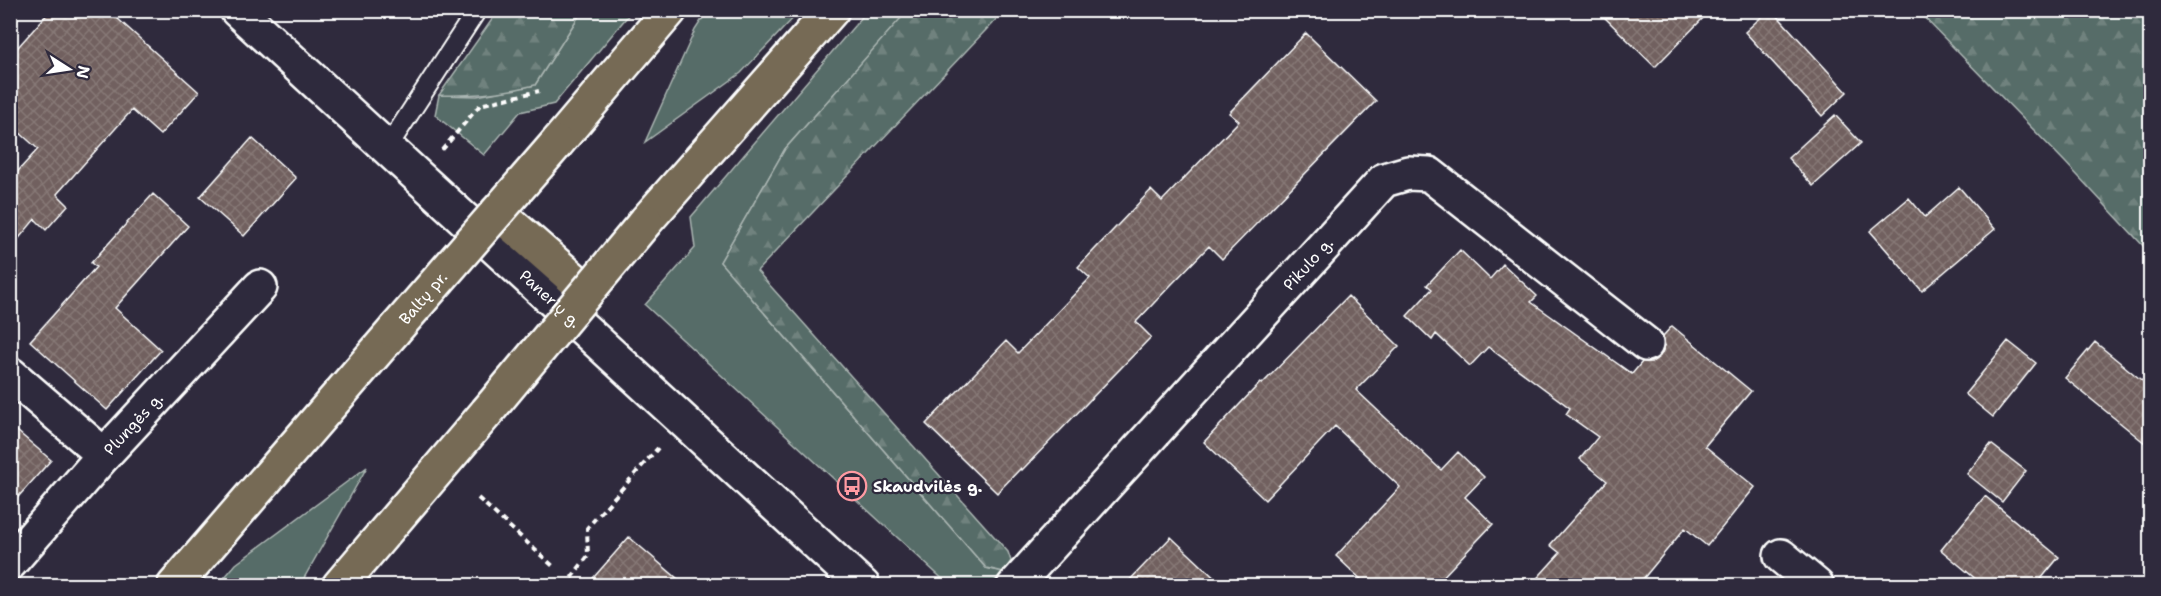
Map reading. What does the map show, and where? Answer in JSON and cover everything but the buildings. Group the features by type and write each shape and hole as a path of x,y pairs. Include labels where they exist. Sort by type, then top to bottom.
{"main road":[{"name":"Baltų pr.","path":"174,585 670,10"},
{"path":"339,585 646,221 832,10"},
{"path":"497,212 587,291"}],"street":[{"name":"Panerių g.","path":"237,10 863,585"},
{"name":"Pikulo g.","path":"1014,585 1384,180 1408,173 1430,174 1646,344"},
{"name":"Plungės g.","path":"10,563 104,454 260,287"},
{"path":"10,374 104,454"},
{"path":"1781,556 1817,585"}],"lane":[{"path":"387,148 477,10"}],"path":[{"path":"419,177 480,105 539,91"},
{"path":"565,585 588,556 587,528 682,421"},
{"path":"478,498 554,567"}],"green space":[{"path":"708,10 800,11 741,73 645,142 695,30"},
{"path":"908,10 1004,11 757,271 1008,552 1011,561 1004,572 986,568 720,262 785,149"},
{"path":"498,11 582,11 535,85 488,93 439,95"},
{"path":"582,11 632,11 554,104 520,112 484,155 435,115 439,95 477,96 535,85"},
{"path":"867,11 908,11 785,149 720,262 986,568 1004,572 990,585 949,585 645,305 695,248 691,217"},
{"path":"1918,11 2150,11 2150,253 2064,161"},
{"path":"367,467 300,585 218,585 236,564"}],"place":[{"name":"Skaudvilės g.","path":"852,486"}]}
